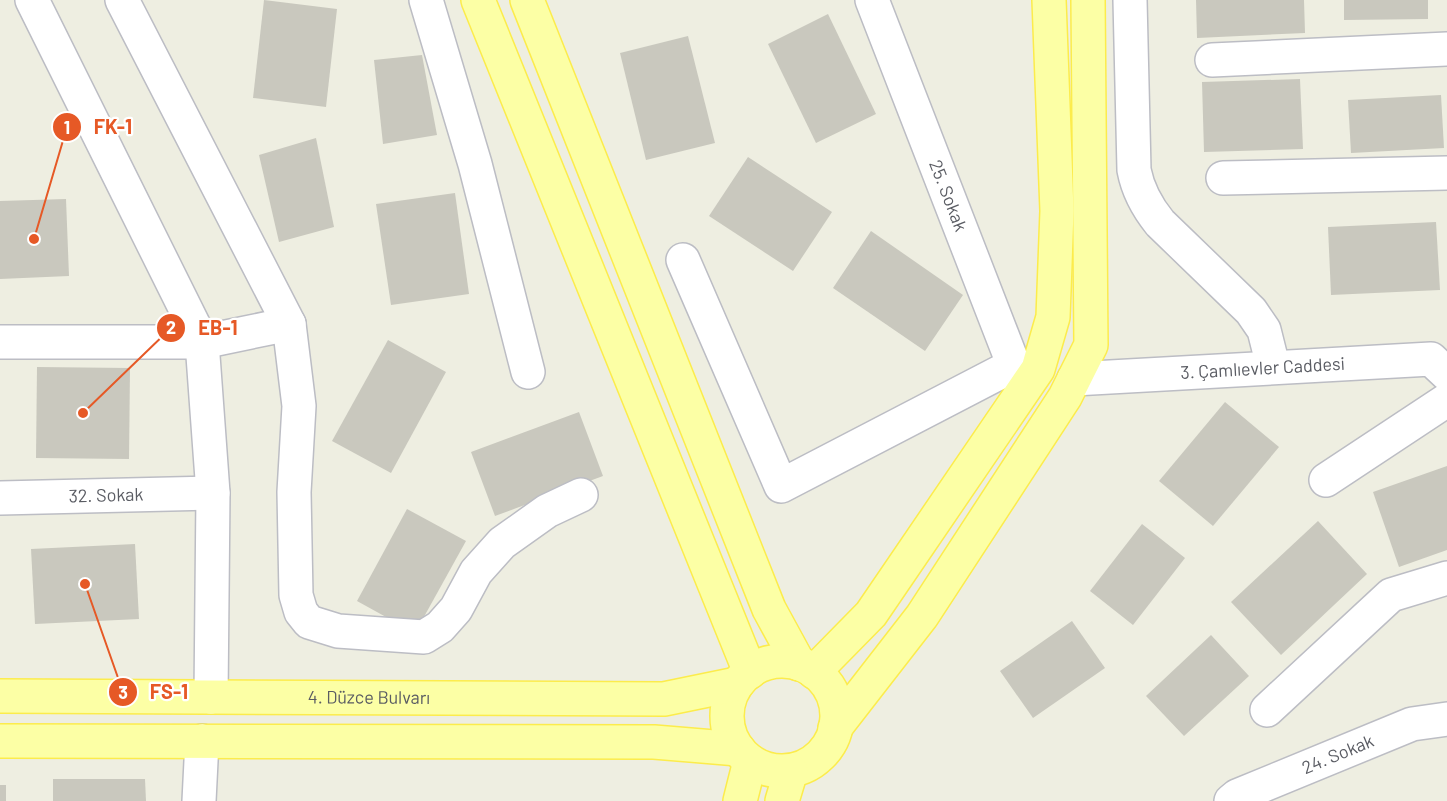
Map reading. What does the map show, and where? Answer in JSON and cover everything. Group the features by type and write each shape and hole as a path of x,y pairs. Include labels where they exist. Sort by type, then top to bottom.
{"main road":[{"path":"478,0 743,678"},
{"path":"527,0 770,609 806,668 825,683 833,697 837,712 830,743 820,756 786,786 744,755 730,734 727,716 730,699 743,678 765,664 782,661 806,668"},
{"path":"806,668 872,614 1018,378 1038,369 1053,318 1058,212 1048,0"},
{"path":"835,728 922,616 1065,397 1091,345 1088,0"},
{"name":"4. Düzce Bulvarı","path":"0,696 664,699 743,678"},
{"path":"0,741 654,742 744,755"},
{"path":"740,801 744,755"}],"street":[{"path":"32,0 202,342 213,493 212,697"},
{"path":"122,0 289,324 299,406 294,492 296,595 301,612 309,622 338,631 424,637 440,627 456,609 476,572 502,543 539,516 581,495"},
{"path":"426,0 466,132 528,372"},
{"name":"25. Sokak","path":"872,0 1018,378"},
{"path":"1130,0 1134,170 1137,184 1150,211 1160,223 1251,311 1264,330 1273,366"},
{"path":"1212,60 1447,50"},
{"path":"1223,178 1447,173"},
{"path":"683,260 781,486 1018,378"},
{"path":"0,342 202,342 289,324"},
{"name":"3. Çamlıevler Caddesi","path":"1074,380 1273,366 1442,358"},
{"path":"1326,480 1447,399"},
{"name":"32. Sokak","path":"0,498 213,493"},
{"path":"1267,710 1390,595 1447,578"},
{"name":"24. Sokak","path":"1231,801 1237,796 1412,724 1447,720"},
{"path":"199,801 202,741"}],"building":[{"path":"264,0 337,9 326,107 253,98"},
{"path":"1196,0 1304,0 1305,33 1197,38"},
{"path":"1344,0 1428,0 1428,19 1344,20"},
{"path":"828,14 876,114 816,143 768,44"},
{"path":"688,36 715,143 646,160 620,53"},
{"path":"422,55 437,135 383,144 374,60"},
{"path":"1300,79 1303,149 1204,152 1202,82"},
{"path":"1441,95 1444,148 1351,153 1348,100"},
{"path":"316,138 334,227 279,242 259,155"},
{"path":"748,157 832,212 793,271 709,216"},
{"path":"455,193 469,294 391,305 376,204"},
{"path":"66,199 69,276 0,279 0,201"},
{"path":"1436,222 1440,290 1331,295 1328,227"},
{"path":"871,231 963,295 925,351 833,288"},
{"path":"388,340 446,372 391,473 332,441"},
{"path":"37,367 130,368 129,459 36,458"},
{"path":"1225,402 1279,447 1213,526 1159,481"},
{"path":"579,412 603,476 495,516 471,452"},
{"path":"1447,466 1447,550 1399,567 1373,492"},
{"path":"407,509 466,541 415,633 357,601"},
{"path":"1318,521 1367,574 1281,655 1231,602"},
{"path":"1142,524 1185,558 1133,625 1090,591"},
{"path":"135,544 139,619 35,624 31,549"},
{"path":"1072,621 1105,668 1033,718 1000,671"},
{"path":"1211,635 1249,676 1184,736 1146,696"},
{"path":"53,779 145,779 146,801 53,801"},
{"path":"0,785 6,785 6,801 0,801"}],"place":[{"name":"FK-1","path":"34,239"},
{"name":"EB-1","path":"83,413"},
{"name":"FS-1","path":"85,584"}]}
